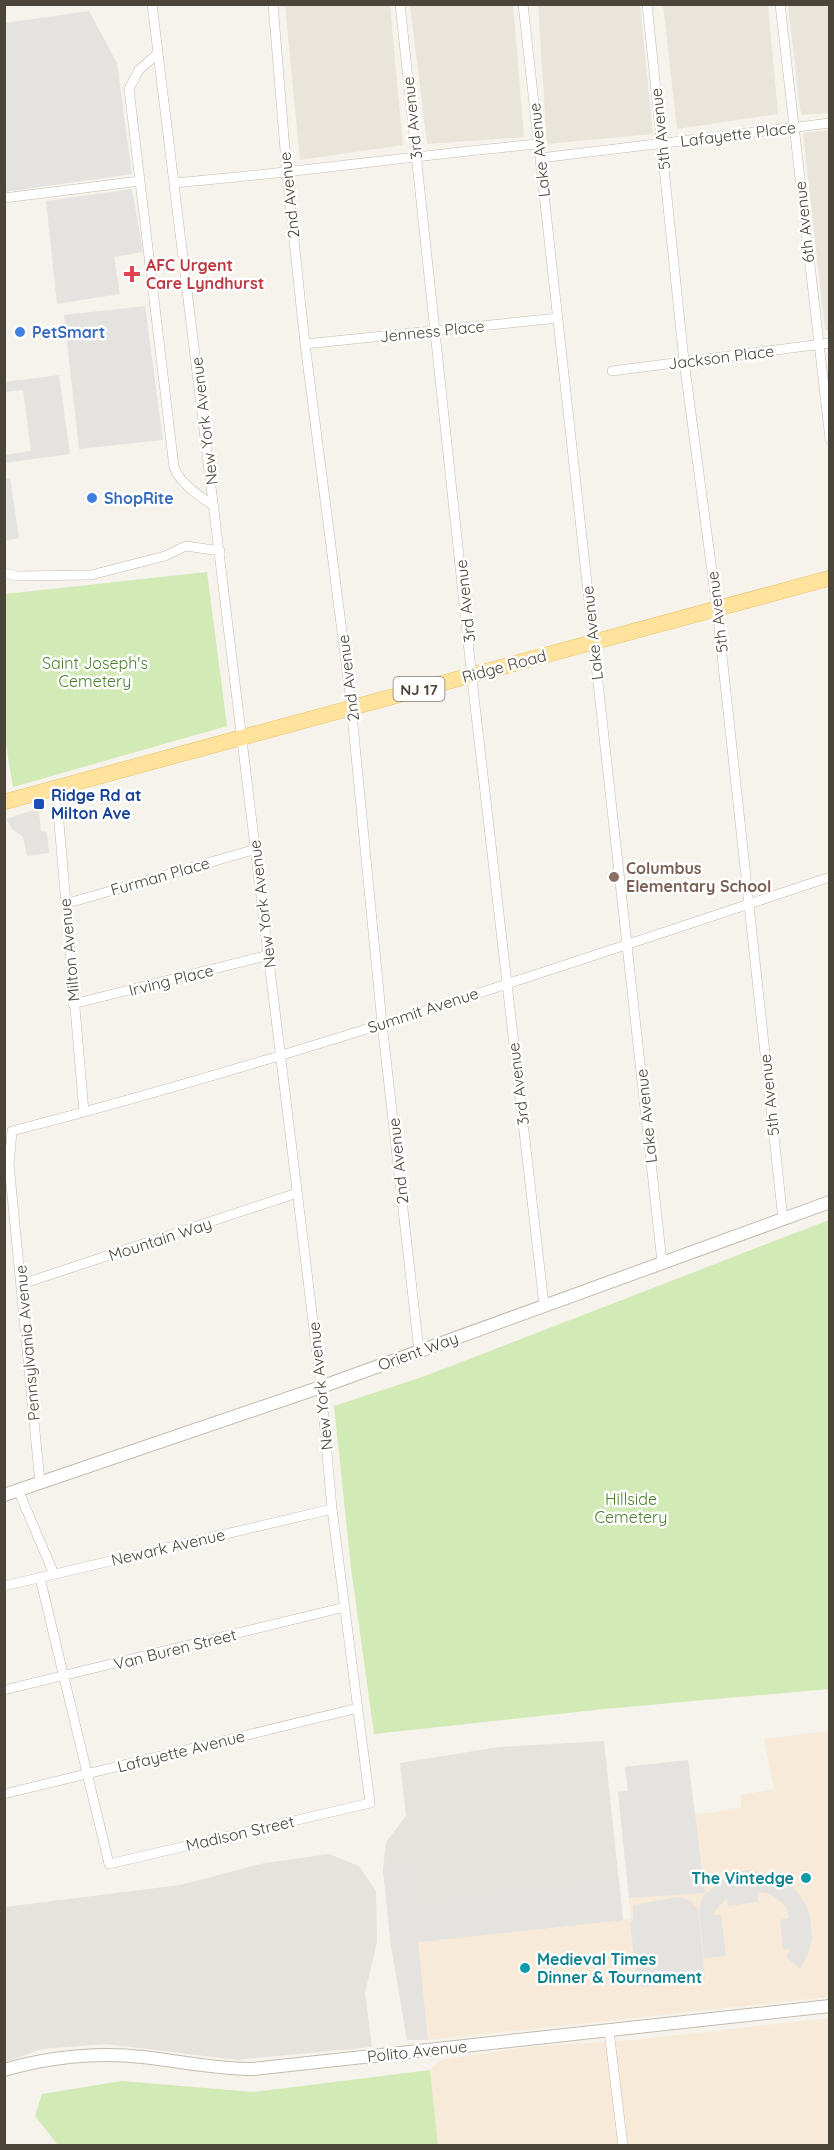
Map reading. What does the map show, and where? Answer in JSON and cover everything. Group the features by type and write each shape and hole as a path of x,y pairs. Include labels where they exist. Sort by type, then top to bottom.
{"main road":[{"name":"Ridge Road","path":"7,802 830,578"}],"street":[{"name":"New York Avenue","path":"152,4 321,1387 332,1509 370,1803"},
{"name":"2nd Avenue","path":"273,4 287,174 305,344 351,708 382,1023 419,1351"},
{"name":"3rd Avenue","path":"400,4 434,331 544,1305"},
{"name":"Lake Avenue","path":"524,4 662,1262"},
{"name":"5th Avenue","path":"647,4 684,361 717,609 783,1220"},
{"name":"6th Avenue","path":"780,4 817,345 830,439"},
{"path":"158,53 139,70 129,90 174,467 176,473 201,498 214,506"},
{"name":"Lafayette Place","path":"540,158 830,123"},
{"path":"174,183 287,174 416,156 538,144"},
{"path":"4,198 140,181"},
{"name":"Jenness Place","path":"305,344 558,318"},
{"name":"Jackson Place","path":"612,371 830,343"},
{"path":"4,573 17,576 91,575 158,558 186,546 220,551"},
{"name":"Milton Avenue","path":"56,788 84,1112"},
{"name":"Furman Place","path":"65,904 256,849"},
{"name":"Summit Avenue","path":"12,1131 281,1055 507,984 830,877"},
{"name":"Irving Place","path":"73,1004 269,955"},
{"name":"Pennsylvania Avenue","path":"12,1131 9,1164 40,1483"},
{"name":"Mountain Way","path":"22,1284 297,1193"},
{"name":"Orient Way","path":"4,1495 321,1387 830,1202"},
{"path":"18,1490 54,1574"},
{"name":"Newark Avenue","path":"4,1586 332,1509"},
{"path":"40,1578 86,1774"},
{"name":"Van Buren Street","path":"4,1690 345,1607"},
{"name":"Lafayette Avenue","path":"4,1794 358,1708"},
{"name":"Madison Street","path":"86,1774 109,1864 370,1803"},
{"name":"Polito Avenue","path":"4,2070 52,2059 113,2055 202,2067 253,2069 830,2006"},
{"path":"609,2031 623,2145"}],"shaded area":[{"path":"285,5 390,5 403,145 300,160"},
{"path":"410,5 513,5 524,137 427,144"},
{"path":"538,5 640,5 653,134 547,144"},
{"path":"663,5 768,5 778,114 677,129"},
{"path":"788,5 829,5 829,113 801,115"},
{"path":"89,11 117,63 132,174 5,192 5,23"},
{"path":"829,130 830,330 825,330 803,133"},
{"path":"132,189 143,252 114,257 120,294 57,304 46,201"},
{"path":"145,306 163,440 79,449 64,315"},
{"path":"59,375 70,454 5,463 5,455 31,451 23,390 5,392 5,382"},
{"path":"10,478 19,538 5,541 5,479"},
{"path":"33,810 39,811 41,831 47,832 49,853 27,856 23,837 13,830 6,819"},
{"path":"829,1731 829,1997 428,2040 417,1942 631,1919 618,1792 628,1791 625,1767 688,1760 695,1815 741,1808 741,1795 774,1789 764,1739"},
{"path":"604,1741 623,1920 418,1942 428,2040 407,2040 391,1946 383,1869 386,1842 406,1816 400,1763 499,1747"},
{"path":"688,1760 705,1893 629,1898 618,1792 628,1791 625,1767"},
{"path":"329,1854 359,1866 376,1891 377,1942 365,1993 372,2047 237,2060 106,2044 42,2049 5,2062 5,1907 180,1885 265,1863"},
{"path":"409,1861 414,1905 443,1902 443,1899 619,1879 623,1920 420,1942 419,1933 417,1933 426,2025 409,2022 401,1946 391,1946 383,1869 391,1868 391,1863"},
{"path":"749,1870 780,1878 793,1887 804,1902 810,1915 812,1938 808,1954 800,1969 786,1957 790,1949 783,1950 780,1920 789,1918 786,1907 771,1894 758,1892 758,1902 728,1906 727,1898 717,1908 713,1915 721,1915 726,1956 704,1958 699,1912 702,1897 722,1880 741,1871"},
{"path":"677,1897 691,1901 698,1910 705,1980 641,1987 640,1981 637,1981 630,1922 633,1921 633,1905"},
{"path":"829,2018 829,2145 438,2145 430,2070 441,2060 526,2047 635,2040"}],"green space":[{"name":"Saint Joseph's Cemetery","path":"207,572 227,726 13,787 5,739 5,594"},
{"name":"Hillside Cemetery","path":"829,1220 829,1689 604,1709 374,1734 351,1568 334,1406 425,1376"},
{"path":"430,2070 438,2145 58,2145 35,2116 42,2094 122,2081 253,2092"}],"place":[{"name":"AFC Urgent Care Lyndhurst","path":"132,274"},
{"name":"PetSmart","path":"20,332"},
{"name":"ShopRite","path":"92,498"},
{"name":"Ridge Rd at Milton Ave","path":"39,804"},
{"name":"Columbus Elementary School","path":"614,877"},
{"name":"The Vintedge","path":"806,1878"},
{"name":"Medieval Times Dinner & Tournament","path":"525,1968"}]}
